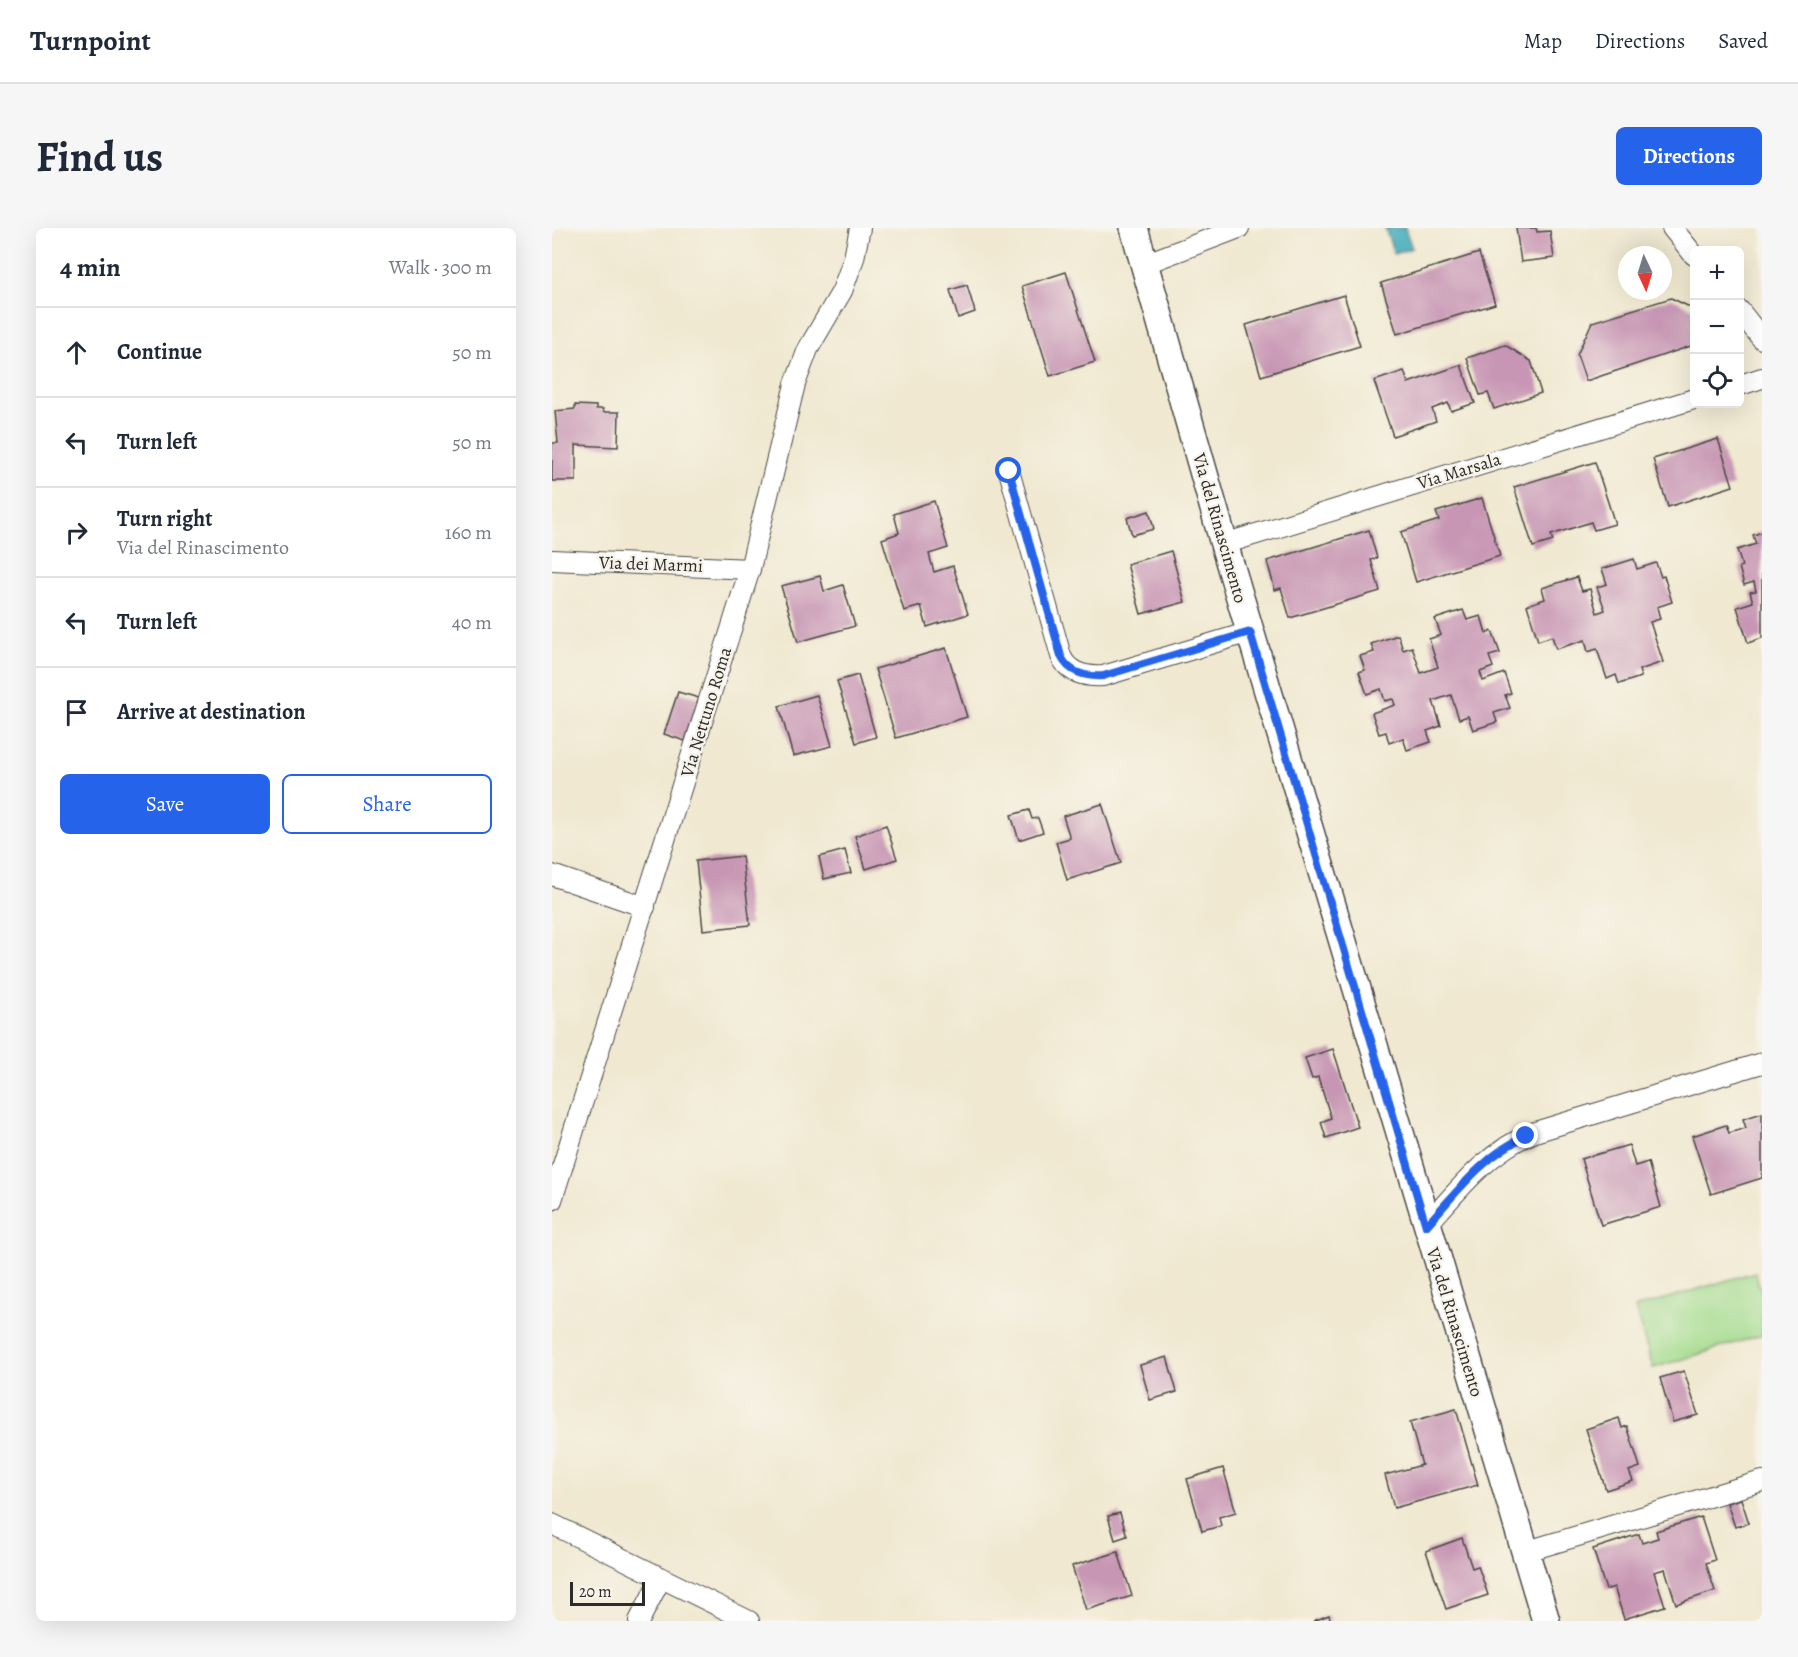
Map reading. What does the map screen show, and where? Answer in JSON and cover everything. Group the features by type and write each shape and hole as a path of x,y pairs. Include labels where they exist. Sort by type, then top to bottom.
{"street":[{"name":"Via Nettuno Roma","path":"552,1200 750,569 795,384 808,349 842,291 854,258 860,228"},
{"name":"Via del Rinascimento","path":"1134,228 1224,544 1545,1621"},
{"path":"1144,264 1239,228"},
{"path":"1682,232 1690,246"},
{"path":"1744,316 1762,339"},
{"path":"1744,384 1762,378"},
{"name":"Via Marsala","path":"1224,544 1690,401"},
{"path":"1009,471 1061,656 1068,668 1089,676 1103,676 1250,632"},
{"name":"Via dei Marmi","path":"552,560 750,569"},
{"path":"552,875 645,907"},
{"path":"1426,1226 1486,1161 1515,1141 1535,1132 1762,1063"},
{"path":"1524,1552 1762,1481"},
{"path":"552,1524 749,1621"},
{"path":"639,1621 661,1578"}],"green space":[{"path":"1755,1272 1762,1295 1762,1335 1653,1368 1635,1308"}],"water":[{"path":"1385,228 1405,228 1412,248 1394,254"}],"building":[{"path":"1516,228 1536,228 1537,232 1550,231 1554,258 1521,262"},
{"path":"1479,253 1495,304 1397,334 1381,283"},
{"path":"1066,272 1095,362 1050,376 1022,286"},
{"path":"967,285 975,312 958,318 950,290"},
{"path":"1344,295 1360,346 1261,376 1246,325"},
{"path":"1672,298 1690,307 1690,346 1586,381 1577,355 1592,322"},
{"path":"1505,345 1531,361 1541,393 1494,409 1488,393 1480,395 1467,358"},
{"path":"1461,365 1475,403 1451,411 1448,403 1432,409 1436,421 1393,436 1374,381 1404,371 1408,383"},
{"path":"575,405 596,406 596,409 603,409 603,412 619,412 618,447 576,445 576,481 552,481 552,443 558,443 555,411 575,409"},
{"path":"1718,439 1733,486 1668,507 1653,459"},
{"path":"1595,462 1615,524 1594,530 1591,522 1551,535 1553,541 1533,547 1514,487"},
{"path":"1482,498 1500,556 1416,582 1401,532 1439,520 1436,512"},
{"path":"934,501 948,548 929,554 934,572 953,566 968,614 927,627 921,606 904,611 882,539 899,533 894,514"},
{"path":"1149,511 1154,529 1132,535 1127,518"},
{"path":"1369,530 1377,558 1371,560 1380,591 1290,618 1281,588 1275,590 1267,561"},
{"path":"1762,532 1762,638 1748,643 1737,607 1753,602 1750,592 1756,591 1754,582 1744,585 1737,550 1756,544 1753,535"},
{"path":"1171,551 1185,602 1141,614 1127,564"},
{"path":"1634,559 1637,569 1656,563 1661,577 1664,576 1672,602 1657,607 1660,619 1650,622 1663,662 1639,670 1641,677 1619,684 1616,675 1607,679 1597,649 1588,652 1585,640 1556,649 1552,636 1538,641 1527,605 1545,599 1542,588 1577,577 1582,591 1590,589 1597,613 1605,610 1597,587 1607,584 1602,569"},
{"path":"820,576 824,591 843,585 855,626 798,642 781,586"},
{"path":"1463,610 1467,620 1481,616 1486,633 1492,631 1500,653 1489,656 1493,667 1480,672 1483,681 1504,673 1511,693 1505,695 1510,708 1494,713 1497,722 1473,730 1468,716 1459,719 1451,695 1433,701 1441,726 1427,731 1431,742 1407,750 1403,738 1389,743 1386,732 1379,734 1372,713 1395,705 1393,699 1385,701 1381,689 1367,694 1359,672 1365,670 1360,656 1374,652 1371,644 1398,635 1403,650 1412,647 1421,673 1438,667 1429,639 1441,635 1435,619"},
{"path":"946,648 967,717 896,738 875,669"},
{"path":"858,675 876,737 856,743 837,681"},
{"path":"678,692 699,698 685,741 664,734"},
{"path":"817,695 832,746 793,756 779,706"},
{"path":"1102,804 1121,863 1067,880 1056,842 1070,838 1063,816"},
{"path":"1029,810 1032,819 1038,818 1043,832 1019,840 1011,815"},
{"path":"886,825 897,859 866,869 855,836"},
{"path":"845,850 851,873 824,879 819,857"},
{"path":"742,856 750,925 703,930 696,861"},
{"path":"1333,1049 1358,1127 1326,1138 1321,1122 1331,1118 1318,1077 1312,1079 1305,1058"},
{"path":"1762,1113 1762,1178 1711,1194 1692,1136 1726,1125 1729,1133 1746,1128 1743,1119"},
{"path":"1629,1145 1635,1166 1648,1162 1661,1207 1601,1225 1581,1159"},
{"path":"1167,1357 1177,1392 1150,1400 1140,1365"},
{"path":"1684,1371 1698,1415 1673,1422 1660,1378"},
{"path":"1456,1409 1478,1485 1394,1508 1385,1475 1422,1465 1410,1422"},
{"path":"1619,1418 1622,1428 1627,1426 1640,1467 1629,1471 1633,1481 1606,1490 1586,1429"},
{"path":"1223,1468 1236,1512 1219,1517 1221,1526 1202,1531 1187,1479"},
{"path":"1741,1499 1749,1523 1735,1527 1727,1503"},
{"path":"1120,1513 1127,1536 1115,1540 1108,1516"},
{"path":"1701,1517 1715,1560 1706,1563 1715,1591 1676,1604 1665,1569 1654,1572 1665,1606 1624,1619 1614,1587 1606,1590 1593,1549 1639,1534 1642,1543 1658,1538 1656,1531"},
{"path":"1462,1538 1472,1568 1478,1566 1488,1595 1446,1609 1426,1551"},
{"path":"1118,1552 1132,1596 1086,1610 1072,1566"},
{"path":"1329,1615 1331,1621 1313,1621"}],"route":[{"path":"1009,471 1061,656 1068,668 1089,676 1103,676 1250,632 1426,1226 1477,1169 1504,1146 1526,1136"}]}
